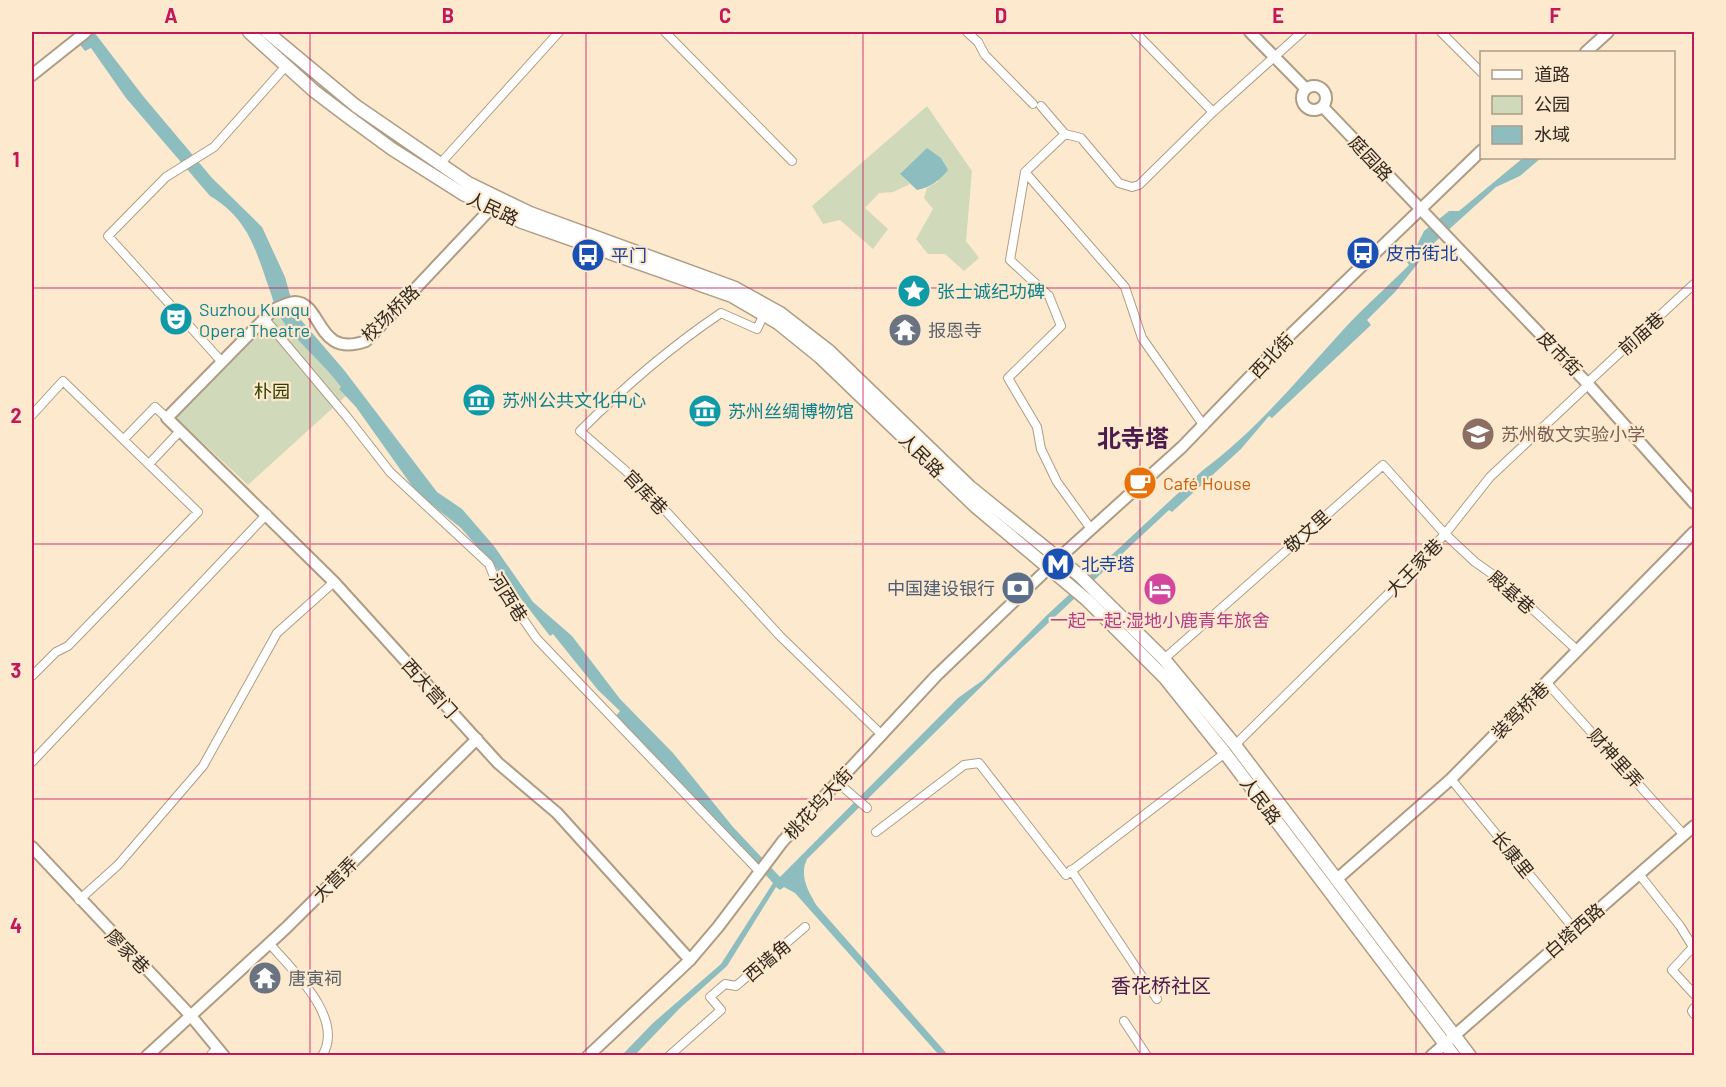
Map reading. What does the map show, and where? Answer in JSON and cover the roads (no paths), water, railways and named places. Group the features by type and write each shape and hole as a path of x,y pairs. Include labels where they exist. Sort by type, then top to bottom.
{"main road":[{"name":"人民路","path":"249,32 314,91 392,149 463,194 496,204"},
{"name":"人民路","path":"267,32 356,106 496,204 553,234 766,309 829,351 976,493 1079,575 1091,595 1230,749 1337,879 1448,1039 1454,1056"},
{"name":"人民路","path":"766,309 842,376 976,507 1071,586 1091,595 1164,659 1448,1039 1470,1056"}],"street":[{"path":"32,75 86,32"},
{"path":"439,165 559,32"},
{"path":"665,32 792,161"},
{"path":"968,32 985,55 1065,134 1081,138 1119,183 1132,187 1139,185 1213,112 1302,32"},
{"path":"1136,32 1213,112"},
{"path":"1250,32 1306,89"},
{"path":"1441,32 1480,71"},
{"path":"1587,51 1608,32"},
{"path":"222,362 108,236 166,177 214,147 286,66"},
{"path":"1314,86 1323,90 1327,98 1323,107 1314,111 1305,107 1302,98 1306,89 1314,86"},
{"name":"庭园路","path":"1323,107 1419,209"},
{"path":"1065,134 1025,172 1010,260 1049,296 1061,326 1008,378 1037,427 1041,449 1057,482 1091,529"},
{"name":"西北街","path":"1059,558 1204,426 1288,337 1480,152"},
{"path":"1025,172 1125,287 1142,338 1204,426"},
{"name":"校场桥路","path":"167,418 264,318 273,310 293,302 302,303 333,341 349,347 366,341 496,204"},
{"name":"皮市街","path":"1419,209 1448,236 1588,383 1695,503"},
{"name":"前庙巷","path":"1588,383 1695,284"},
{"name":"官库巷","path":"766,309 757,329 721,313 683,338 631,381 580,431 642,485 780,636 882,735"},
{"name":"河西巷","path":"264,318 390,472 489,564 495,579 537,639 760,871"},
{"path":"32,415 63,381 198,512 68,646 56,652 32,676"},
{"name":"大王家巷","path":"1071,870 1230,749 1445,534 1490,477 1588,383"},
{"path":"124,439 155,407 167,418"},
{"name":"西大营门","path":"167,418 334,582 498,763 557,813 690,960"},
{"path":"149,464 180,431"},
{"name":"敬文里","path":"1164,659 1383,465 1445,534"},
{"path":"32,762 267,514"},
{"name":"装驾桥巷","path":"1337,879 1451,779 1695,532"},
{"name":"殿基巷","path":"1445,534 1475,562 1502,581 1578,651"},
{"name":"桃花坞大街","path":"588,1056 690,960 767,861 936,676 1059,558"},
{"path":"79,900 118,866 203,766 277,633 334,582"},
{"name":"财神里弄","path":"1547,682 1684,835"},
{"name":"大营弄","path":"147,1056 269,943 477,739"},
{"path":"876,832 964,765 979,763 1066,875 1071,870 1157,999"},
{"name":"长康里","path":"1451,779 1575,930"},
{"path":"837,782 867,808"},
{"name":"白塔西路","path":"1431,1056 1695,826"},
{"name":"廖家巷","path":"32,848 191,1016 217,1053"},
{"path":"1639,874 1680,926 1693,947 1672,969 1695,994"},
{"name":"西墙角","path":"669,1056 721,1010 710,997 725,984 736,986 805,927"},
{"path":"269,943 319,1003 325,1019 328,1038 322,1056"},
{"path":"1695,1008 1692,1011 1695,1014"},
{"path":"1124,1021 1147,1056"}],"water":[{"path":"70,32 94,32 143,96 212,178 262,227 285,277 295,313 344,370 437,492 462,509 494,546 533,602 572,636 620,699 673,753 733,827 780,877 958,698 983,680 1046,616 1259,421 1351,322 1409,265 1407,262 1421,248 1417,245 1424,231 1449,211 1459,211 1522,159 1540,159 1520,176 1496,187 1435,242 1395,292 1367,320 1371,325 1272,418 1269,416 1241,449 1172,512 1169,510 996,672 807,859 804,877 817,906 948,1055 939,1055 795,893 784,887 780,890 776,887 727,966 679,1009 635,1055 622,1055 653,1023 721,964 773,883 676,778 615,717 620,711 598,690 553,634 550,636 508,582 461,528 417,493 356,407 339,389 341,387 334,378 280,317 255,249 234,215 210,196 126,98 91,48 85,51"},
{"path":"927,148 941,158 948,170 934,183 917,190 900,174"}],"place":[{"name":"皮市街北","path":"1363,253"},
{"name":"平门","path":"588,255"},
{"name":"张士诚纪功碑","path":"914,291"},
{"name":"Suzhou Kunqu Opera Theatre","path":"176,319"},
{"name":"报恩寺","path":"905,330"},
{"name":"苏州公共文化中心","path":"479,400"},
{"name":"苏州丝绸博物馆","path":"705,411"},
{"name":"苏州敬文实验小学","path":"1478,434"},
{"name":"Café House","path":"1140,483"},
{"name":"北寺塔","path":"1058,564"},
{"name":"中国建设银行","path":"1018,588"},
{"name":"一起一起·湿地小鹿青年旅舍","path":"1160,589"},
{"name":"唐寅祠","path":"265,978"}],"district":[{"name":"北寺塔","path":"1133,437"},
{"name":"香花桥社区","path":"1161,985"}],"park label":[{"name":"朴园","path":"272,391"}]}
